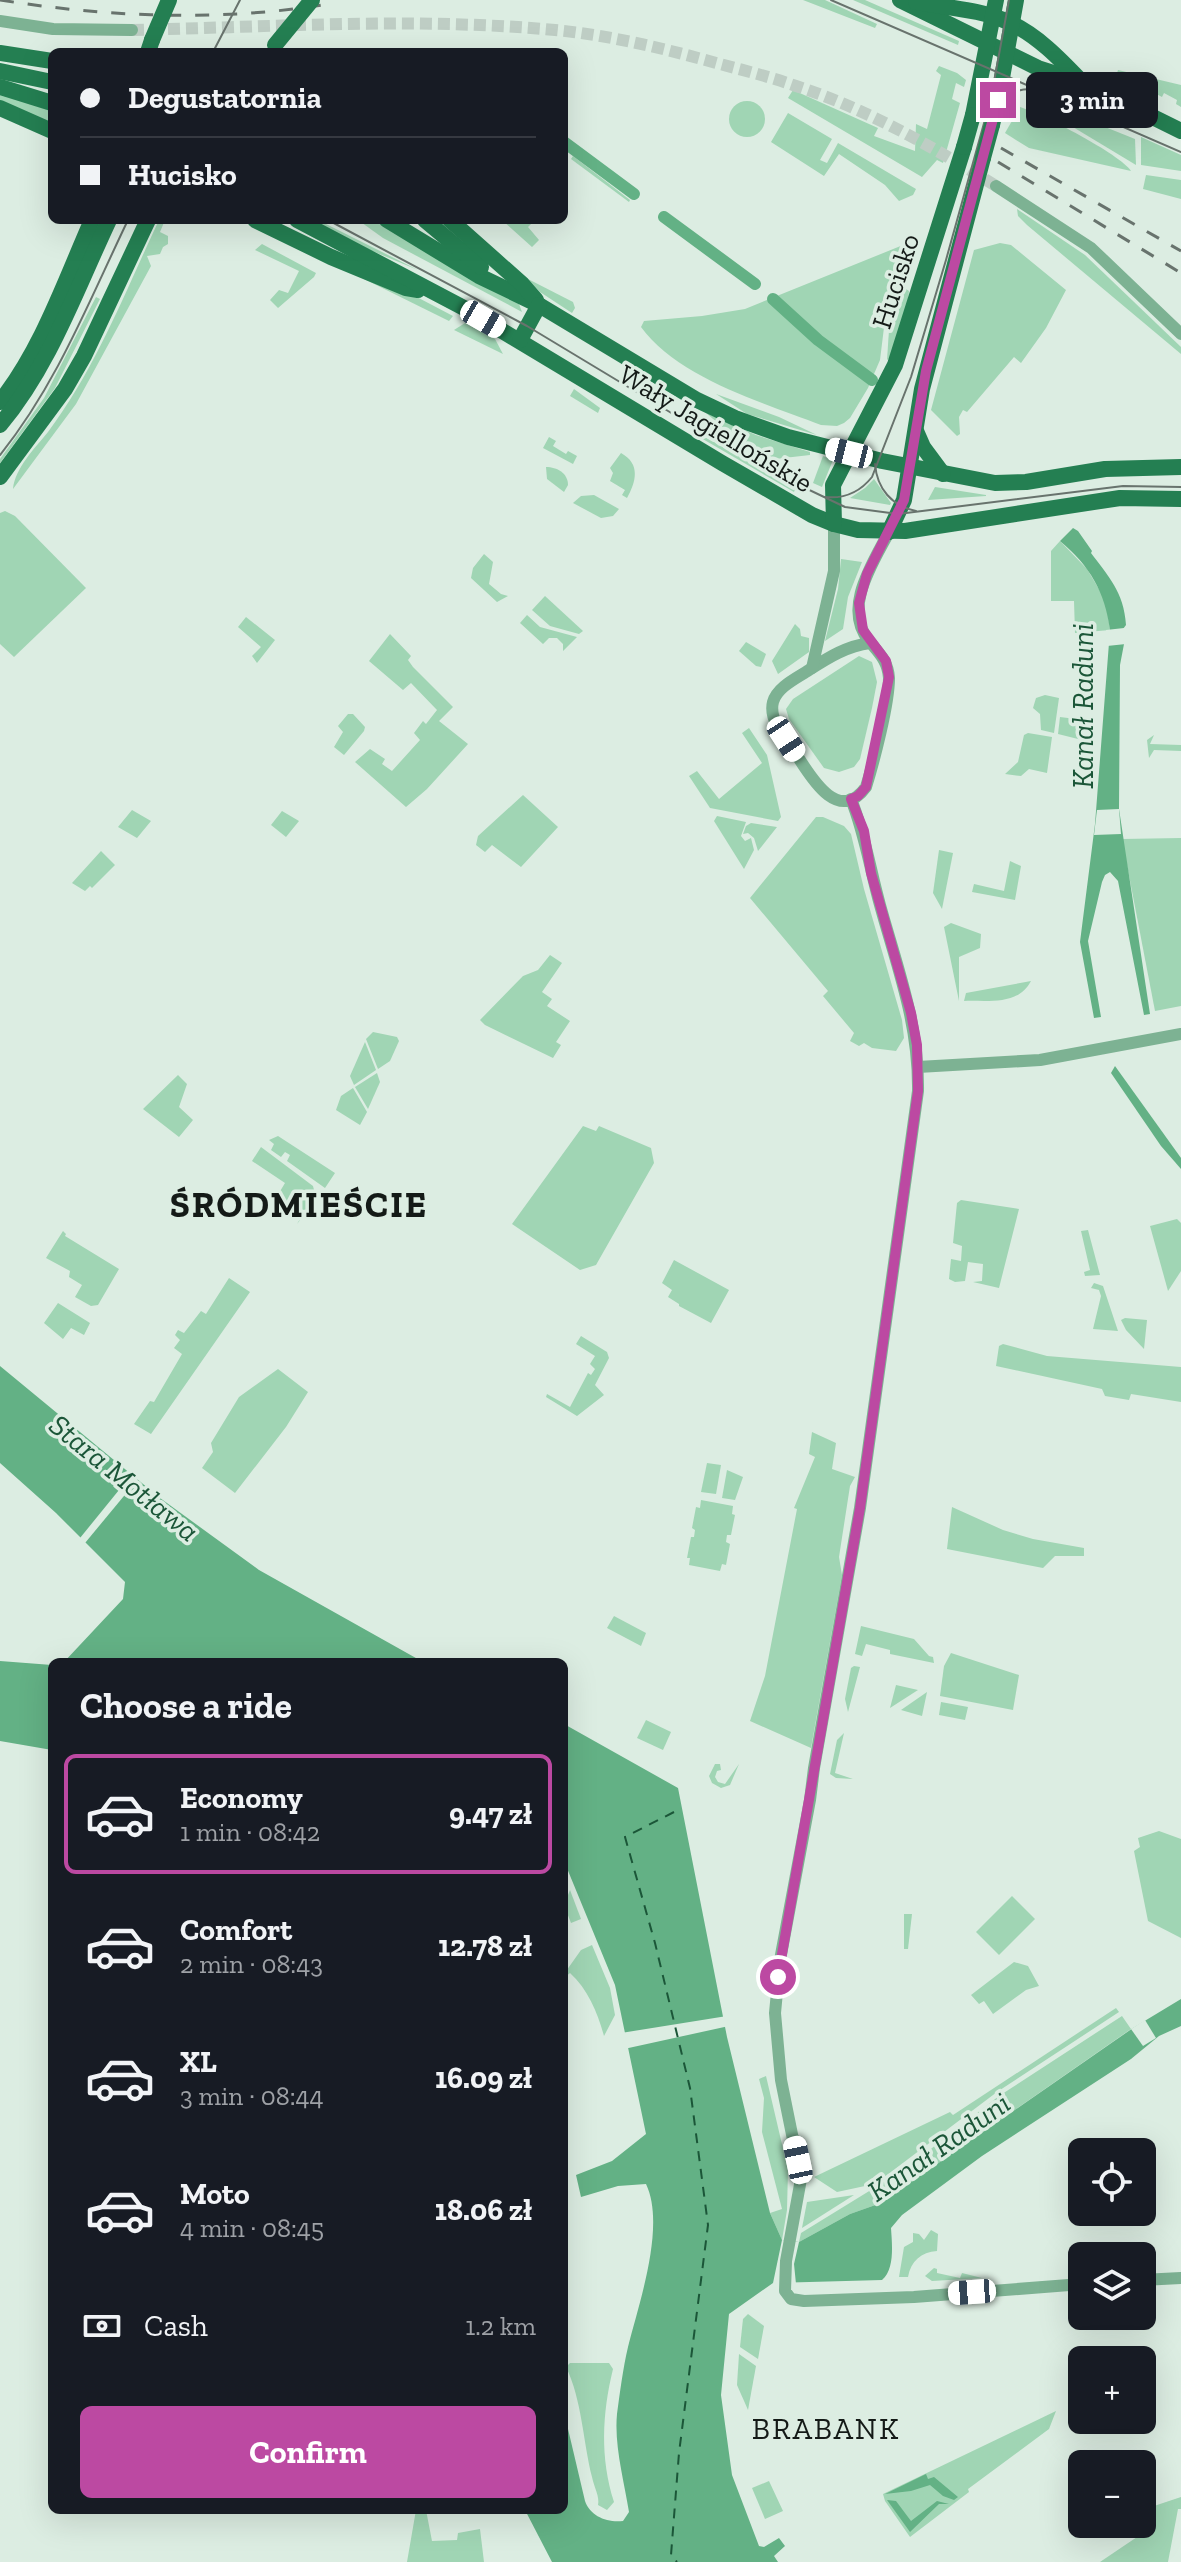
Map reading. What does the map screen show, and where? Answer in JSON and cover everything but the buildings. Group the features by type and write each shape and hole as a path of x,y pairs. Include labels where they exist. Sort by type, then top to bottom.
{"main road":[{"path":"150,46 169,0"},
{"path":"272,48 312,0"},
{"path":"901,0 995,8 1056,56 1082,82"},
{"path":"901,0 1038,68 1082,82 1181,131"},
{"name":"Hucisko","path":"889,532 904,500 926,371 992,125 1016,0"},
{"name":"Hucisko","path":"834,524 833,485 882,395 900,353 973,115 995,8"},
{"path":"0,53 48,60"},
{"path":"0,71 48,81"},
{"path":"0,87 48,102"},
{"path":"0,108 48,129"},
{"path":"0,402 48,320 90,224"},
{"path":"0,425 41,365 72,305 107,224"},
{"path":"0,477 65,389 84,356 146,224"},
{"path":"263,224 406,288 438,293"},
{"name":"Wały Jagiellońskie","path":"305,224 438,293 722,463 812,515 834,524 858,530 889,532 1120,498 1181,499"},
{"path":"394,224 479,276 539,305"},
{"path":"430,224 514,293"},
{"path":"454,224 522,284 539,305"},
{"path":"520,340 539,305"},
{"name":"Wały Jagiellońskie","path":"539,305 720,412 788,437 849,453 911,468 1006,483 1105,469 1181,467"},
{"path":"915,430 943,474"}],"street":[{"path":"0,21 74,30 132,30"},
{"path":"996,186 1091,248 1181,334"},
{"path":"812,668 834,571 834,524"},
{"path":"870,643 851,646 812,668 776,694 772,713 802,764 824,793 833,799 851,799 866,787 887,688 886,661 870,643 860,623 859,603 867,574 889,532"},
{"path":"851,799 864,831 871,873 911,1013 918,1091 861,1497 776,1993 781,2080 801,2179 784,2283 788,2297 804,2301 914,2297 1068,2285"},
{"path":"918,1067 1040,1060 1181,1034"},
{"path":"1156,2279 1181,2278"}],"shaded area":[{"path":"803,0 825,0 877,24 875,28"},
{"path":"853,0 865,0 959,41 958,45"},
{"path":"939,66 966,80 964,87 956,83 952,99 960,103 943,163 937,160 922,177 788,98 793,90 878,128 874,136 915,151 916,124 927,129 941,75 936,71"},
{"path":"1118,70 1181,85 1181,107 1176,104 1177,100 1164,93 1162,97 1117,73"},
{"path":"0,94 48,110 48,121 0,101"},
{"path":"747,101 760,106 765,119 760,132 747,137 734,132 729,119 734,106"},
{"path":"1043,102 1135,139 1136,165 1048,112"},
{"path":"1020,107 1097,145 1131,171 1029,148 1005,133"},
{"path":"788,113 832,139 820,160 827,163 838,143 916,189 913,195 899,201 885,185 839,154 824,176 771,142"},
{"path":"1141,137 1181,155 1181,171 1141,165"},
{"path":"573,156 630,200 629,202 571,159"},
{"path":"1146,175 1181,180 1181,199 1143,189"},
{"path":"1017,209 1085,255 1181,347 1181,354 1027,225 1018,216"},
{"path":"157,224 163,224 160,232 168,236 168,244 160,254 147,256 151,266 76,404 13,489 22,466 81,382"},
{"path":"320,224 326,224 418,270"},
{"path":"364,224 382,224 519,304 522,312 383,238"},
{"path":"506,224 531,224 528,227 539,240 532,247"},
{"path":"908,243 916,248 904,276 887,303 880,360 850,418 837,426 821,425 774,408 699,375 657,345 641,327 644,321 745,309"},
{"path":"1000,243 1011,245 1066,290 1046,328 1021,363 1014,357 967,412 963,410 959,417 960,434 957,436 931,410 974,250"},
{"path":"262,244 316,273 278,308 270,300 279,290 288,293 299,271 255,250"},
{"path":"362,278 413,295 453,316 449,321"},
{"path":"528,279 573,302 575,308 572,313 540,292"},
{"path":"903,287 909,291 907,310 891,357 887,360 890,315"},
{"path":"96,297 100,299 55,388 0,463 44,398"},
{"path":"465,323 495,339 503,354 454,330"},
{"path":"574,389 600,408 598,413 570,396"},
{"path":"716,394 779,417 817,435 747,414"},
{"path":"706,413 756,435 810,452 810,455 775,459 726,430"},
{"path":"703,436 796,487 794,492 701,438"},
{"path":"549,437 556,441 553,446 577,456 573,464 543,448"},
{"path":"621,453 632,462 635,474 627,498 622,495 625,490 610,481 613,473 610,468"},
{"path":"823,456 833,460 822,487 813,483"},
{"path":"546,467 564,474 568,485 564,492 547,479"},
{"path":"874,479 890,505 850,498 865,488"},
{"path":"935,487 986,495 986,496 928,500"},
{"path":"594,495 619,509 613,516 601,518 573,503 581,496"},
{"path":"5,511 15,516 86,588 14,657 0,644 0,513"},
{"path":"1060,541 1087,569 1106,601 1110,630 1075,633 1074,601 1051,601 1051,551"},
{"path":"484,554 493,562 489,584 508,596 497,602 471,578 473,568"},
{"path":"841,559 862,562 848,597 843,629 825,641 838,589"},
{"path":"545,596 583,631 579,634 550,626 532,610"},
{"path":"527,615 540,627 577,637 563,651 563,644 557,638 549,638 543,644 520,623"},
{"path":"246,617 275,640 257,663 252,656 261,647 238,627"},
{"path":"795,624 801,636 809,638 809,652 778,674 772,661"},
{"path":"390,634 411,656 408,660 413,667 453,707 439,721 468,744 406,807 355,762 370,749 385,759 382,764 392,771 420,740 414,733 437,710 411,683 403,690 369,661"},
{"path":"746,642 766,654 761,667 739,651"},
{"path":"859,656 872,662 877,682 860,759 854,767 839,772 824,768 789,719 786,709 793,699"},
{"path":"1045,695 1059,698 1054,733 1041,730 1040,714 1033,708 1036,698"},
{"path":"348,714 353,714 365,727 344,755 334,747 343,732 338,726"},
{"path":"1060,717 1084,720 1082,740 1058,734"},
{"path":"749,728 767,755 781,817 778,821 710,808 689,776 697,771 719,799 762,763 742,733"},
{"path":"1024,735 1052,737 1047,773 1029,769 1021,776 1005,774 1018,762"},
{"path":"1154,735 1150,744 1181,745 1181,751 1154,750 1149,758 1147,740"},
{"path":"523,795 558,827 521,867 492,845 485,852 476,845 478,836"},
{"path":"132,810 151,821 137,838 118,827"},
{"path":"282,811 299,821 286,837 271,825"},
{"path":"717,816 746,822 741,836 745,841 751,838 754,850 744,869 714,821"},
{"path":"816,817 844,826 851,834 902,1020 904,1038 896,1051 872,1048 864,1043 859,1046 850,1041 854,1033 823,996 828,991 750,898"},
{"path":"751,823 777,827 758,851 754,838 748,833 743,834"},
{"path":"1181,838 1181,1006 1155,1011 1122,839"},
{"path":"939,850 953,853 942,909 933,893"},
{"path":"101,851 115,865 85,891 72,883"},
{"path":"1010,861 1021,866 1015,900 972,892 974,884 1004,891"},
{"path":"951,923 981,934 980,948 959,957 959,1001 944,927"},
{"path":"550,955 562,963 542,992 552,999 547,1006 570,1021 556,1042 561,1045 553,1058 480,1020 523,976 538,970"},
{"path":"1031,981 1018,995 1010,998 964,1001 966,993"},
{"path":"373,1032 397,1037 399,1041 390,1061 378,1069 366,1039"},
{"path":"365,1042 376,1070 354,1085 350,1076"},
{"path":"377,1073 380,1082 368,1109 355,1087"},
{"path":"178,1075 187,1084 179,1107 193,1120 179,1137 143,1109"},
{"path":"353,1088 367,1112 360,1125 336,1110 341,1096"},
{"path":"583,1126 596,1131 599,1126 651,1148 654,1163 596,1265 580,1270 512,1224"},
{"path":"278,1136 335,1173 325,1188 287,1161 290,1155 285,1152 281,1157 271,1150 274,1144 269,1140"},
{"path":"261,1147 313,1186 311,1194 316,1200 297,1224 304,1212 276,1198 285,1183 252,1161"},
{"path":"961,1200 1019,1209 999,1288 973,1282 982,1281 983,1264 968,1262 965,1281 949,1279 951,1259 961,1261 962,1246 953,1243 957,1203"},
{"path":"1177,1219 1181,1223 1181,1271 1168,1291 1150,1226"},
{"path":"1088,1230 1100,1275 1085,1276 1084,1272 1090,1270 1081,1231"},
{"path":"63,1231 65,1236 119,1269 98,1305 91,1306 75,1297 82,1285 69,1277 70,1271 46,1258"},
{"path":"674,1260 729,1290 711,1323 668,1297 672,1290 662,1283"},
{"path":"229,1278 250,1292 151,1434 134,1424 150,1401 154,1402 182,1354 174,1348 180,1340 175,1335 178,1330 184,1333 201,1311 206,1314"},
{"path":"1094,1283 1103,1286 1118,1331 1093,1329 1101,1296 1099,1290 1091,1288"},
{"path":"58,1303 90,1323 84,1335 71,1328 63,1339 44,1323"},
{"path":"1121,1320 1147,1320 1144,1349 1126,1330"},
{"path":"581,1336 607,1352 609,1358 595,1385 604,1395 577,1416 546,1397 547,1394 570,1407 588,1373 591,1375 595,1369 590,1364 595,1356 576,1344"},
{"path":"1003,1344 1047,1356 1181,1367 1181,1402 1131,1394 1129,1400 1105,1396 1102,1389 996,1366 999,1346"},
{"path":"278,1369 308,1392 286,1427 235,1493 202,1468 213,1452 211,1443 239,1397"},
{"path":"812,1432 836,1443 832,1469 855,1477 850,1486 839,1557 842,1575 811,1748 750,1721 765,1676 797,1509 794,1508 815,1457 809,1454"},
{"path":"707,1463 721,1465 716,1494 701,1492"},
{"path":"727,1470 743,1477 735,1500 722,1498"},
{"path":"701,1500 733,1506 732,1514 735,1515 731,1535 727,1535 726,1542 730,1544 726,1565 722,1564 720,1571 689,1565 690,1558 687,1558 691,1537 694,1537 695,1530 692,1528 696,1507 700,1508"},
{"path":"952,1507 1003,1530 1084,1548 1084,1556 1055,1556 1043,1568 947,1549"},
{"path":"614,1616 646,1633 641,1646 607,1628"},
{"path":"861,1626 914,1639 933,1657 934,1663 890,1654 890,1650 866,1644 862,1656 855,1654"},
{"path":"951,1653 1019,1675 1013,1710 940,1696 944,1666"},
{"path":"854,1666 860,1667 848,1712 845,1699"},
{"path":"896,1685 918,1690 890,1708"},
{"path":"927,1692 922,1716 901,1710"},
{"path":"941,1702 968,1707 965,1720 939,1715"},
{"path":"646,1720 671,1732 663,1750 637,1738"},
{"path":"844,1733 835,1773 853,1779 836,1778 830,1774 837,1740"},
{"path":"715,1764 720,1764 721,1770 715,1777 725,1784 739,1764 730,1785 721,1788 712,1783 709,1776"},
{"path":"1159,1831 1181,1839 1181,1938 1148,1921 1134,1851 1140,1847 1138,1838"},
{"path":"570,1890 581,1919 571,1923 568,1915"},
{"path":"1012,1896 1035,1919 999,1955 976,1932"},
{"path":"904,1914 912,1914 908,1949 904,1949"},
{"path":"592,1945 610,1988 615,2015 604,2036 587,1994 570,1973 568,1975 568,1968 581,1950"},
{"path":"1014,1962 1028,1966 1039,1986 1026,1990 993,2014 984,2001 979,2004 971,1995"},
{"path":"1116,2008 1119,2012 997,2092 883,2178 865,2186 837,2192 814,2177 950,2112 953,2115"},
{"path":"1122,2016 1131,2029 881,2203 850,2214 799,2242 801,2233 905,2169 999,2096"},
{"path":"766,2076 788,2170 787,2210 782,2240 770,2213 782,2209 762,2132 764,2098 759,2079"},
{"path":"854,2195 802,2228 807,2202"},
{"path":"931,2230 938,2234 937,2251 918,2258 908,2277 899,2277 904,2247 913,2242 913,2233 924,2240"},
{"path":"934,2268 937,2273 960,2278 962,2273 982,2278 932,2281 925,2276"},
{"path":"748,2314 764,2326 758,2359 740,2347 743,2319"},
{"path":"739,2354 756,2366 748,2410 737,2385"},
{"path":"609,2363 613,2369 604,2436 606,2469 614,2502 607,2510 598,2505 568,2365"},
{"path":"1056,2411 1049,2429 910,2537 885,2501 883,2494"},
{"path":"769,2481 783,2511 765,2519 752,2488"},
{"path":"1181,2497 1168,2562 1100,2562 1136,2538 1156,2538 1156,2505"},
{"path":"415,2514 427,2514 432,2541 457,2540 458,2533 480,2529 484,2562 407,2562"}],"water":[{"path":"1073,528 1114,585 1125,613 1120,665 1119,809 1150,1014 1144,1015 1118,881 1110,872 1102,882 1088,941 1101,1017 1094,1018 1080,942 1095,824 1110,630 1100,592 1088,570 1060,541"},
{"path":"1115,1066 1181,1158 1181,1169 1161,1146 1111,1073"},
{"name":"Stara Motława","path":"0,1366 160,1498 259,1570 416,1658 68,1658 123,1599 125,1582 0,1463"},
{"path":"0,1661 48,1665 48,1749 0,1741"},
{"path":"568,1726 678,1788 727,2037 770,2213 782,2240 799,2242 850,2214 881,2203 1133,2028 1181,1999 1181,2026 1159,2036 1131,2059 982,2156 902,2215 891,2228 891,2263 882,2280 773,2283 729,2314 721,2395 732,2475 759,2546 764,2547 779,2538 785,2546 774,2556 778,2562 552,2562 527,2514 568,2514 568,2429 587,2506 595,2514 611,2521 623,2521 629,2512 616,2426 626,2355 649,2265 653,2221 651,2201 646,2184 618,2186 581,2197 576,2175 612,2161 646,2134 615,1985 568,1871"},
{"path":"926,2474 928,2479 934,2477 958,2497 954,2500 943,2496 930,2485 885,2494"},
{"path":"887,2500 896,2501 911,2521 937,2501 949,2504 939,2504 910,2532"}],"pier":[{"path":"1124,628 1126,644 1107,646 1106,630"},
{"path":"1119,809 1121,834 1094,835 1097,810"},
{"path":"132,1474 138,1479 85,1543 80,1538"},
{"path":"727,2016 729,2026 624,2049 621,2033"},
{"path":"1145,2020 1156,2038 1143,2046 1131,2029"},
{"path":"782,2240 799,2242 794,2264 796,2284 773,2283"}],"waterway":[{"name":"Kanał Raduni","path":"568,145 634,194"},
{"name":"Kanał Raduni","path":"664,217 755,284"},
{"name":"Kanał Raduni","path":"773,299 818,340 872,380"}],"ferry route":[{"path":"674,1812 625,1837 655,1943 690,2088 708,2225 679,2453 671,2555 677,2562"}],"tunnel":[{"path":"132,30 449,24 555,30 613,38 753,73 822,95 899,130 996,186"}],"tram line":[{"path":"215,48 240,0"},
{"path":"831,0 1181,152"},
{"path":"825,497 851,493 872,477 911,377 991,98 1009,0"},
{"path":"989,113 1009,94 1036,89"},
{"path":"0,455 39,400 55,371 126,224"},
{"path":"336,224 527,326 761,467 845,507 898,514 1123,486 1181,487"},
{"path":"875,464 879,481 887,495 907,509 916,511"}],"railway":[{"path":"0,0 81,10 164,15 247,13 328,4"},
{"path":"1001,148 1181,251"},
{"path":"998,162 1181,273"}],"district":[{"name":"ŚRÓDMIEŚCIE","path":"299,1204"},
{"name":"BRABANK","path":"826,2429"}],"route":[{"path":"778,1977 860,1508 918,1091 917,1045 911,1013 871,873 864,831 851,799 866,787 889,677 886,661 870,643 858,610 867,574 904,500 918,405 998,100"}]}
